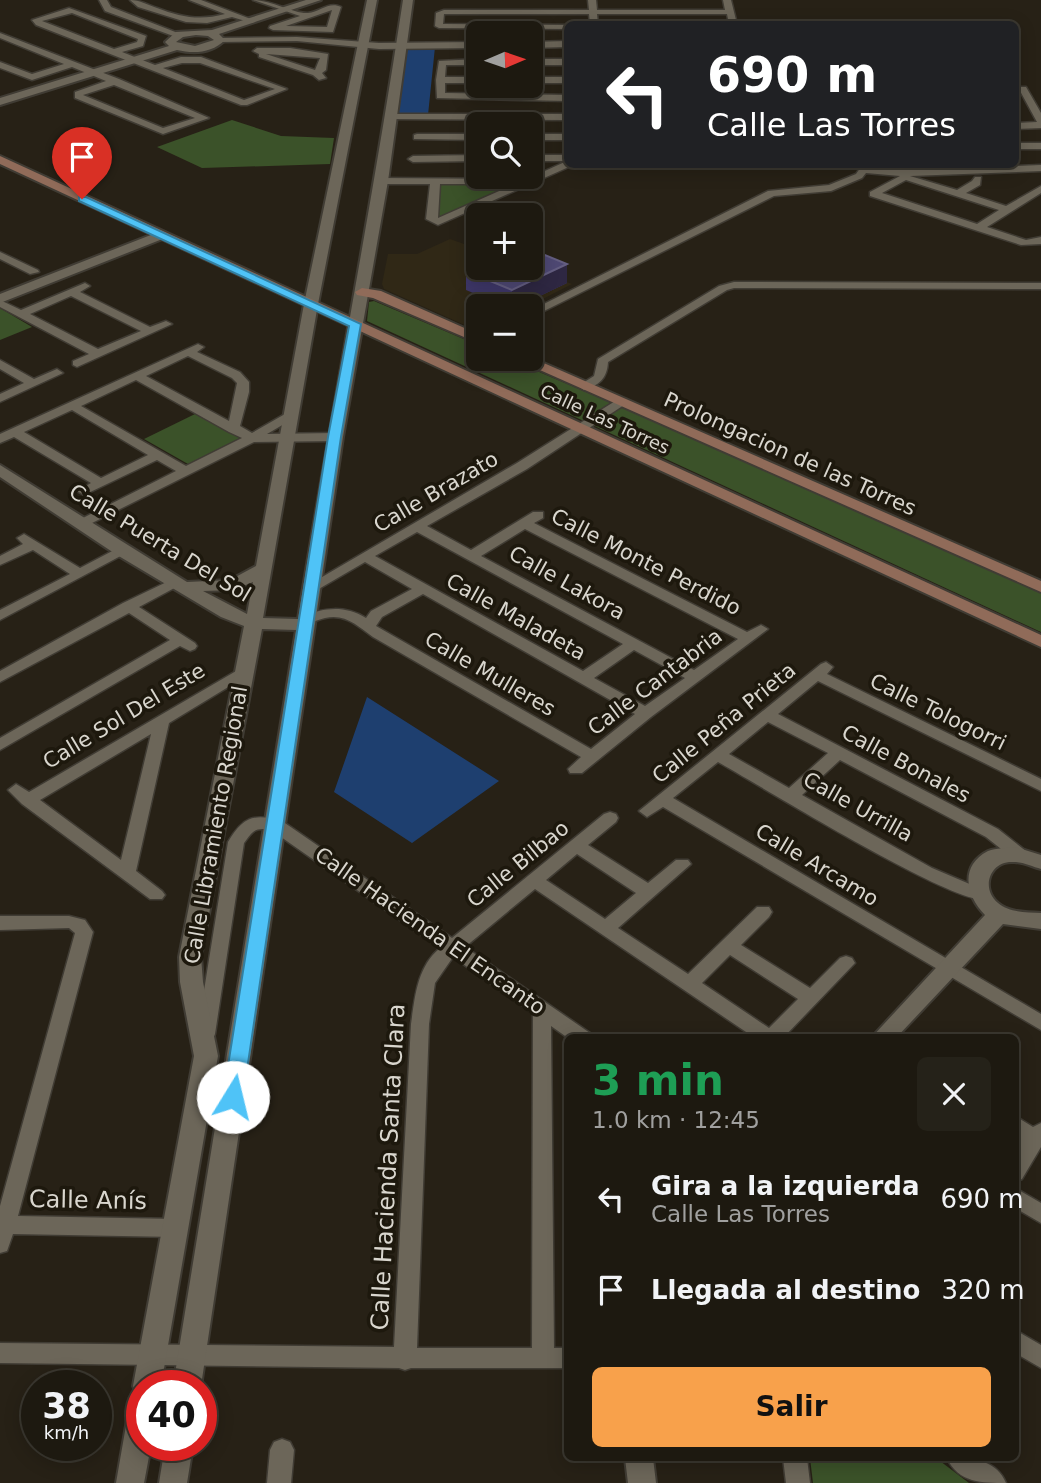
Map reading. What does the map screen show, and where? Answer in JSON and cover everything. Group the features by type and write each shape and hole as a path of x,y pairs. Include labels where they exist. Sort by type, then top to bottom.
{"main road":[{"name":"Calle Las Torres","path":"0,160 1041,642"},
{"path":"362,292 376,294 466,334"},
{"name":"Prolongacion de las Torres","path":"543,368 1041,587"}],"street":[{"path":"103,0 108,9 179,34 196,32 217,37 362,45 466,45"},
{"path":"134,0 141,5 193,22 208,22 233,14"},
{"path":"193,0 252,20"},
{"path":"257,0 306,15 337,7 330,30 273,28 306,15"},
{"path":"268,4 278,0"},
{"path":"0,102 176,47 207,47 217,37 252,20 316,0"},
{"name":"Calle Libramiento Regional","path":"149,1370 206,1056 206,1035 189,974 190,957 311,304 372,0"},
{"path":"190,1370 335,437 393,117 408,0"},
{"path":"592,0 594,21"},
{"path":"727,0 732,21"},
{"path":"114,52 140,44 143,38 72,10 36,20 39,23 244,103 284,90 201,60 181,60 155,68"},
{"path":"564,27 439,26 440,13 444,12 730,12"},
{"path":"176,47 170,42 179,34"},
{"path":"0,35 95,72 116,81 204,119 163,131 76,95 116,81"},
{"path":"272,51 276,39"},
{"path":"543,45 564,44"},
{"path":"272,51 325,56 322,70 319,75 255,52 272,51"},
{"path":"466,62 442,63 440,96 564,98"},
{"path":"543,62 564,62"},
{"path":"0,65 34,77 74,64"},
{"path":"440,80 466,80"},
{"path":"543,80 564,80"},
{"path":"1019,125 1041,123 1023,89"},
{"path":"393,117 564,117"},
{"path":"543,137 564,136"},
{"path":"466,137 422,137 418,159 466,158"},
{"path":"1019,146 1041,146"},
{"path":"543,158 564,158"},
{"path":"543,175 564,166"},
{"path":"543,308 772,193 831,188 859,176 866,168"},
{"path":"872,168 898,173 1041,169"},
{"path":"906,171 1008,210"},
{"path":"906,171 874,194 1025,243 1041,240"},
{"path":"959,193 977,183 978,179"},
{"path":"382,181 466,181"},
{"path":"435,181 433,222 444,220 513,189"},
{"path":"978,228 1041,189"},
{"path":"0,286 146,229"},
{"path":"0,301 160,235"},
{"path":"0,255 34,272"},
{"path":"584,386 600,379 603,374 602,361 723,288 734,285 1041,286"},
{"path":"20,314 85,286"},
{"path":"71,292 150,331"},
{"path":"0,301 98,354"},
{"path":"77,363 166,324"},
{"path":"0,439 194,349 241,378 243,392 233,429"},
{"path":"0,364 33,383"},
{"path":"0,398 57,373"},
{"path":"137,376 252,438 335,437"},
{"name":"Calle Brazato","path":"312,587 418,527 581,429 620,402"},
{"path":"74,406 187,472"},
{"path":"82,524 252,438 292,414"},
{"path":"15,432 100,483"},
{"path":"84,491 158,455"},
{"name":"Calle Puerta Del Sol","path":"0,470 123,551 227,613 253,623 306,622"},
{"path":"473,555 538,515"},
{"name":"Calle Monte Perdido","path":"525,524 754,634"},
{"name":"Calle Lakora","path":"418,527 695,677"},
{"path":"0,561 28,541 80,574"},
{"path":"0,616 123,551"},
{"name":"Calle Maladeta","path":"366,557 646,713"},
{"path":"0,677 128,606 179,584 208,588 234,585 264,569"},
{"path":"370,624 376,614 422,589"},
{"path":"0,746 185,643 128,606"},
{"name":"Calle Mulleres","path":"306,622 324,612 345,612 370,624 379,634 592,756"},
{"name":"Calle Cantabria","path":"576,769 646,713 754,634"},
{"path":"583,678 634,643"},
{"name":"Calle Peña Prieta","path":"647,811 822,671"},
{"name":"Calle Tologorri","path":"822,671 1041,786"},
{"name":"Calle Sol Del Este","path":"156,895 22,795 243,672"},
{"name":"Calle Bonales","path":"768,715 992,832 1031,859"},
{"path":"127,873 162,719"},
{"path":"791,795 839,752"},
{"name":"Calle Urrilla","path":"717,754 926,872 979,895"},
{"name":"Calle Arcamo","path":"662,799 1041,1023"},
{"name":"Calle Bilbao","path":"454,946 610,818"},
{"path":"206,1035 236,842 247,826 260,822 276,825"},
{"name":"Calle Hacienda El Encanto","path":"276,825 577,1034"},
{"path":"576,846 648,892"},
{"path":"1031,859 1006,855 982,865 976,884 979,895 1000,913 1037,924"},
{"path":"605,929 682,863"},
{"path":"533,880 764,1034"},
{"path":"690,984 763,912"},
{"path":"885,1034 949,970 1000,913"},
{"path":"0,923 69,922 79,925 84,932 2,1231"},
{"name":"Calle Hacienda Santa Clara","path":"405,1360 422,998 432,968 454,946"},
{"path":"729,946 811,998"},
{"path":"774,1034 846,963"},
{"path":"542,1010 542,1358"},
{"path":"1019,1127 1028,1135 1036,1137 1019,1167"},
{"path":"1019,1200 1041,1214"},
{"name":"Calle Anís","path":"2,1231 176,1228"},
{"path":"1019,1343 1041,1359"},
{"path":"0,1353 152,1353 405,1360 564,1358"},
{"path":"279,1483 282,1450"},
{"path":"130,1483 134,1461"},
{"path":"173,1483 176,1461"},
{"path":"639,1461 642,1483"},
{"path":"795,1461 798,1483"},
{"path":"963,1461 994,1483"}],"shaded area":[{"path":"450,239 466,245 466,280 543,280 543,273 572,284 543,299 543,294 466,294 466,326 384,289 382,284 388,254 417,254"}],"green space":[{"path":"232,120 281,136 334,138 330,164 202,168 157,147"},
{"path":"466,183 466,189 505,189 474,203 466,203 466,207 441,218 438,217 440,184"},
{"path":"374,301 466,340 466,367 367,321 369,302"},
{"path":"0,308 32,327 0,340"},
{"path":"475,371 537,371 1041,587 1041,632"},
{"path":"195,414 240,438 188,464 144,439"},
{"path":"810,1461 940,1461 969,1483 813,1483"}],"water":[{"path":"407,47 435,47 428,115 398,115"},
{"path":"367,697 499,781 412,843 334,792"}],"building":[{"path":"543,254 567,264 543,275"},
{"path":"488,280 533,280 512,290"}],"route":[{"path":"82,199 355,324 335,437 233,1097"}]}
